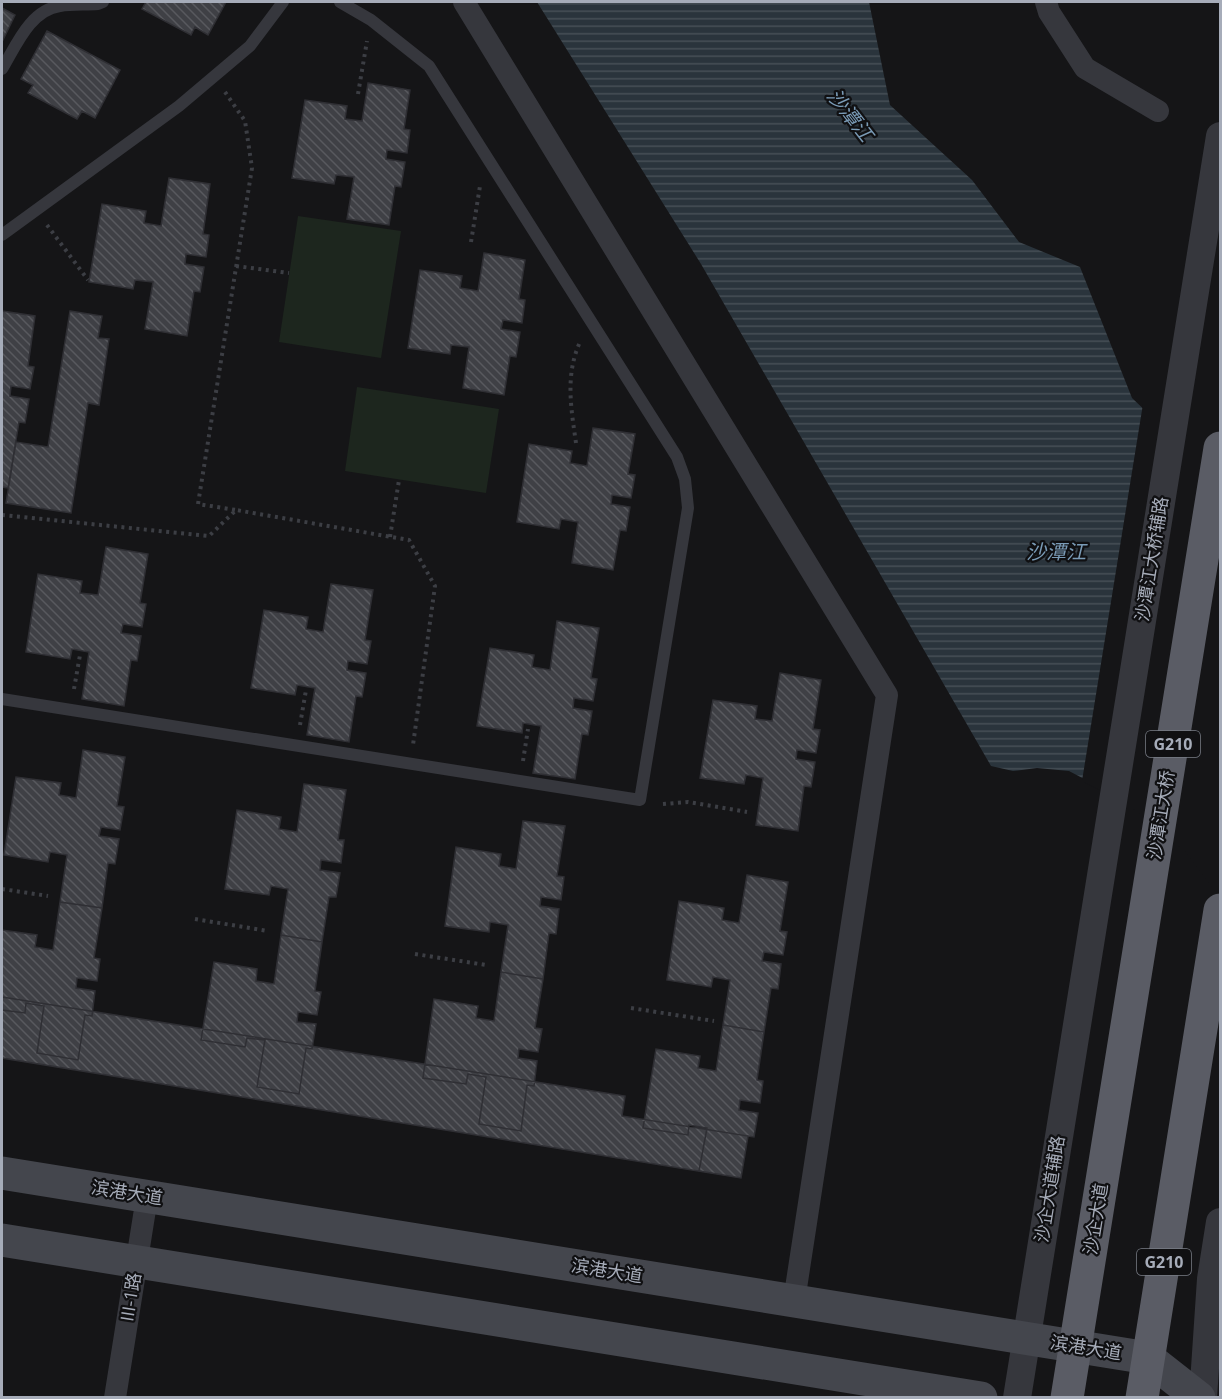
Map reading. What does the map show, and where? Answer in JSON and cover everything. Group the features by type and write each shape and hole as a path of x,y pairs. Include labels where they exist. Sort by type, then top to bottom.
{"highway":[{"name":"沙潭江大桥","path":"1125,1040 1221,448"},
{"name":"G210","path":"1142,1398 1221,910"},
{"name":"沙企大道","path":"1067,1398 1125,1040"}],"main road":[{"name":"滨港大道","path":"2,1173 1148,1358 1201,1398"},
{"path":"2,1240 981,1398"}],"street":[{"path":"464,2 887,695 794,1301"},
{"path":"1046,2 1049,12 1085,68 1158,111"},
{"name":"沙潭江大桥辅路","path":"1084,981 1220,136"},
{"name":"沙企大道辅路","path":"1017,1398 1084,981"},
{"name":"III-1路","path":"115,1398 147,1197"},
{"path":"1201,1398 1211,1279 1221,1222"}],"lane":[{"path":"2,69 30,23 46,10 60,6 103,2"},
{"path":"2,235 179,106 250,46 283,2"},
{"path":"2,699 640,800 688,508 685,479 677,457 429,66 371,20 340,2"}],"path":[{"path":"358,94 371,20"},
{"path":"214,76 245,122 252,168 198,504 409,540 435,586 410,764"},
{"path":"471,242 481,182 484,173 492,166"},
{"path":"35,210 88,280"},
{"path":"236,266 289,273"},
{"path":"576,443 570,399 571,370 579,344 593,324"},
{"path":"390,537 399,480"},
{"path":"2,515 209,536 236,510"},
{"path":"71,710 80,655"},
{"path":"297,746 306,690"},
{"path":"520,781 528,729"},
{"path":"663,804 688,802 747,812"},
{"path":"2,889 48,896"},
{"path":"195,920 268,931"},
{"path":"415,954 486,966"},
{"path":"631,1008 714,1021"}],"shaded area":[{"path":"298,216 401,231 381,358 279,342"},
{"path":"357,387 499,409 486,493 345,471"}],"water":[{"name":"沙潭江","path":"537,2 869,2 890,105 972,180 1019,242 1080,267 1132,398 1200,463 1187,849 1130,803 1069,771 1037,768 1013,771 991,766 701,264"}],"pier":[{"path":"1143,404 1202,461 1220,496 1220,898 1185,851 1128,805 1082,781"}],"building":[{"path":"146,2 226,2 208,35 195,27 191,35 142,9"},
{"path":"2,8 15,15 2,42"},
{"path":"47,31 120,70 95,118 82,111 77,119 28,93 33,85 21,79"},
{"path":"368,83 410,90 404,129 410,130 407,153 387,150 386,159 405,162 401,187 395,186 389,225 347,219 354,177 336,175 334,184 292,178 305,100 347,106 345,119 362,121"},
{"path":"169,178 210,184 203,234 209,235 206,257 186,254 185,264 204,267 200,292 194,291 187,336 145,329 153,282 135,280 133,289 89,282 102,204 146,211 144,223 161,226"},
{"path":"484,253 525,260 519,299 525,300 522,323 503,320 501,329 520,332 516,357 510,356 504,395 463,388 469,347 451,345 450,354 408,348 420,270 462,276 460,288 478,291"},
{"path":"2,311 35,316 28,366 34,367 30,389 11,386 10,396 29,399 25,423 19,422 8,488 2,487"},
{"path":"70,311 102,316 98,338 109,339 99,405 88,403 71,513 6,503 16,442 48,447"},
{"path":"593,428 635,434 628,474 635,475 631,498 612,495 611,504 630,507 626,531 620,530 613,570 572,563 578,522 561,519 559,529 517,522 529,444 572,451 570,463 587,466"},
{"path":"106,547 148,554 140,603 146,604 142,627 123,624 121,633 141,636 137,661 131,660 124,706 82,699 89,652 72,649 70,659 26,652 38,574 82,581 80,593 98,595"},
{"path":"331,584 373,590 365,640 371,641 367,664 348,661 347,670 366,673 362,697 356,696 349,742 307,735 315,688 297,685 295,695 251,688 264,610 308,617 306,629 323,632"},
{"path":"557,621 599,628 591,678 597,679 593,701 574,698 573,708 592,711 588,735 582,734 575,779 533,773 541,726 523,723 522,733 477,726 490,648 534,655 532,667 550,670"},
{"path":"780,673 821,680 813,729 820,730 816,753 797,750 796,759 815,762 811,787 804,786 798,831 756,825 763,778 746,775 744,784 700,778 713,700 757,706 755,719 772,721"},
{"path":"83,750 125,757 117,806 124,807 120,830 101,827 99,836 119,839 115,864 108,863 102,908 60,902 67,855 50,852 48,862 4,855 16,777 61,783 59,795 76,798"},
{"path":"304,784 346,790 338,840 344,840 341,863 321,860 320,870 340,873 336,897 329,897 322,942 281,935 288,889 271,886 269,895 225,889 237,810 281,817 279,829 297,832"},
{"path":"523,821 565,826 557,876 564,877 561,900 541,897 540,906 559,909 556,934 549,933 543,979 501,972 508,925 490,922 489,932 445,926 456,847 501,854 499,866 516,869"},
{"path":"747,875 788,882 780,931 787,932 783,955 764,952 762,961 781,964 778,989 771,988 764,1032 723,1025 730,980 713,977 711,987 667,980 679,901 724,908 722,920 739,923"},
{"path":"60,902 102,908 94,958 100,959 97,981 77,978 76,988 95,991 92,1016 85,1015 78,1060 37,1053 44,1006 26,1003 25,1013 2,1010 2,930 37,935 35,947 53,950"},
{"path":"281,935 322,942 315,991 321,992 317,1015 298,1012 297,1022 316,1024 312,1049 306,1048 299,1094 257,1087 265,1040 247,1038 245,1047 201,1040 214,962 257,969 256,981 274,984"},
{"path":"501,972 543,979 535,1028 542,1029 538,1052 519,1049 518,1058 537,1061 534,1086 527,1085 521,1131 479,1124 486,1077 468,1074 466,1084 423,1078 434,999 478,1006 476,1018 494,1021"},
{"path":"2,997 625,1096 622,1116 748,1136 741,1178 2,1058"},
{"path":"723,1025 764,1032 757,1080 763,1081 760,1103 740,1100 739,1110 758,1113 754,1137 748,1136 741,1178 699,1171 707,1128 689,1125 688,1135 643,1128 656,1049 700,1056 698,1068 716,1071"}]}
